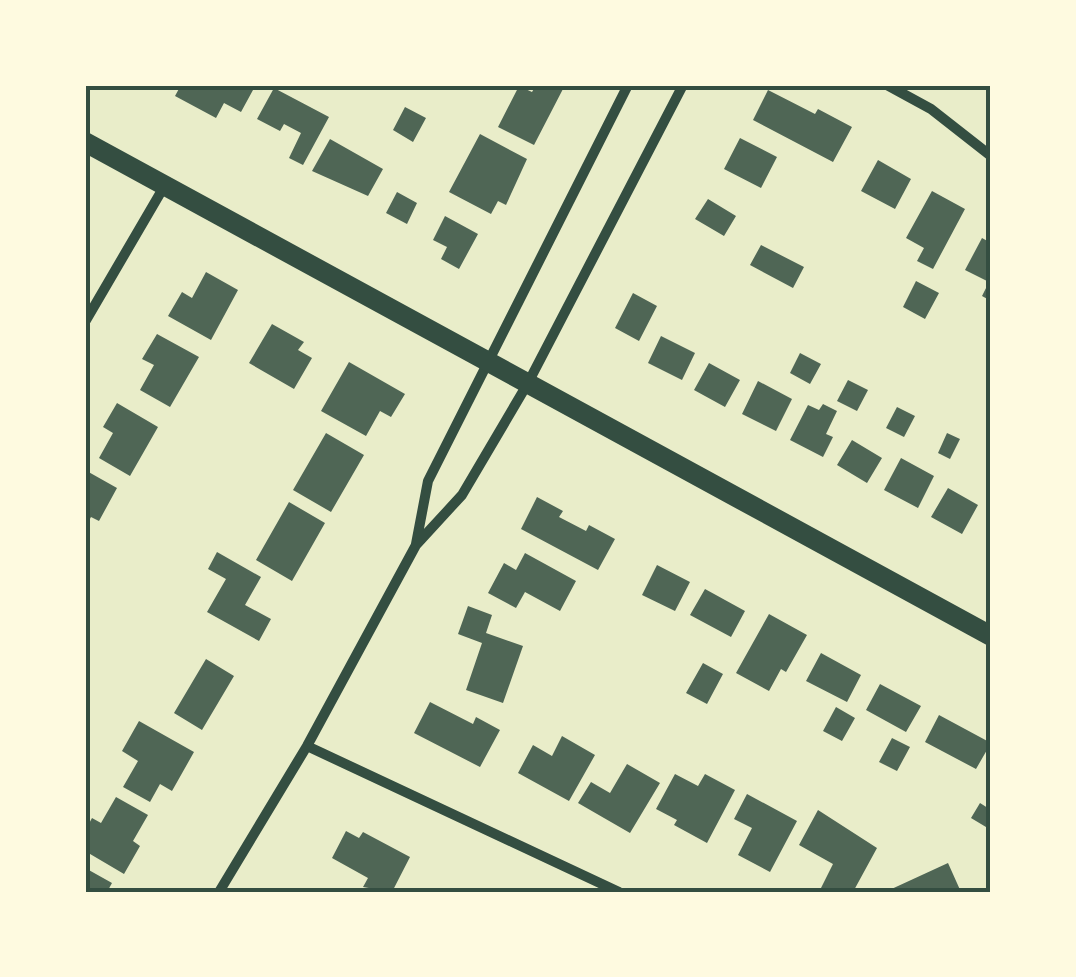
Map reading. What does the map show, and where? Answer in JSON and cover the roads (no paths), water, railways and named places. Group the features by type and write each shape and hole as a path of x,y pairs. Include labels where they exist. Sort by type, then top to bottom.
{"main road":[{"path":"85,142 991,636"}],"street":[{"path":"416,545 428,481 628,85"},
{"path":"219,892 308,746 416,545 462,495 528,383 683,85"},
{"path":"887,85 931,109 991,156"},
{"path":"85,322 165,185"},
{"path":"308,746 619,892"}]}
